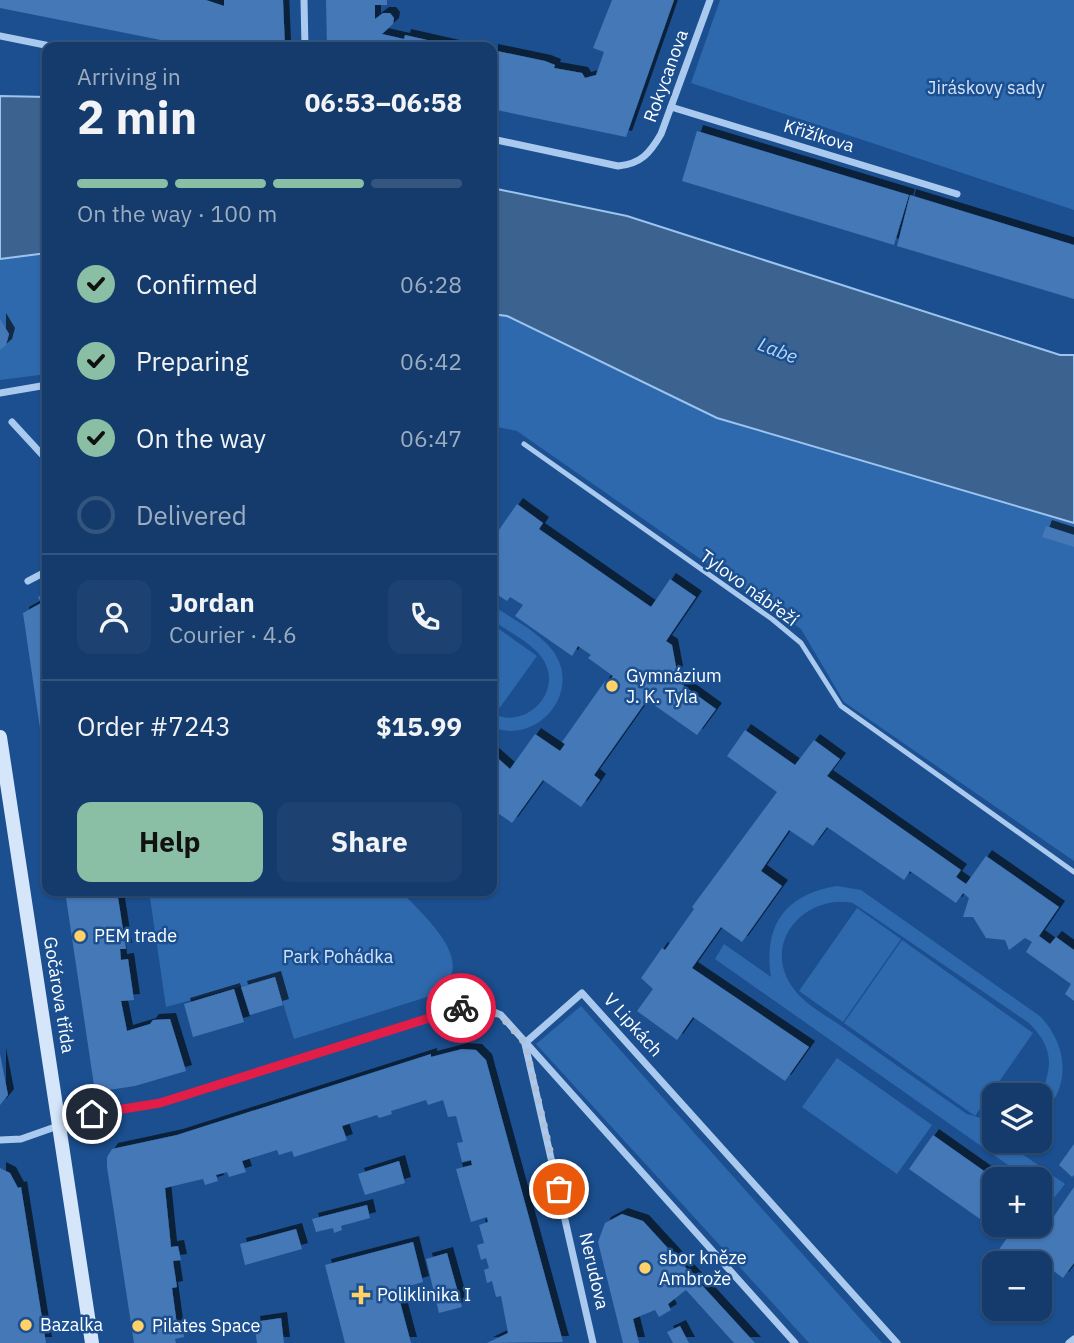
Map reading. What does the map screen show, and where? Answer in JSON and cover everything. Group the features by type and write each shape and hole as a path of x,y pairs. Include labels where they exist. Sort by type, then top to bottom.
{"street":[{"path":"304,0 304,42"},
{"name":"Rokycanova","path":"497,140 618,166 633,165 643,158 661,134 710,0"},
{"path":"0,36 42,44"},
{"name":"Křižíkova","path":"671,107 957,194"},
{"path":"0,393 42,386"},
{"path":"12,422 42,455"},
{"path":"28,581 42,574"},
{"name":"Gočárova třída","path":"0,737 92,1343"},
{"name":"V Lipkách","path":"525,1043 582,993 897,1343"},
{"path":"0,1140 20,1139 92,1114 160,1103 475,1004 501,1016 795,1343"},
{"name":"Nerudova","path":"525,1043 593,1343"},
{"path":"1069,1343 1074,1339"}],"lane":[{"name":"Tylovo nábřeží","path":"524,443 772,619 801,643 841,706 1074,872"}],"green space":[{"name":"Jiráskovy sady","path":"720,0 1074,0 1074,210 691,83"},
{"path":"42,254 42,375 0,380 0,259"},
{"path":"497,315 507,316 1074,523 1074,861 844,702 801,629 517,431 497,427"},
{"path":"497,608 540,638 553,651 561,667 562,683 559,698 551,712 525,729 509,731 497,728 497,715 516,717 528,713 544,697 548,686 549,673 544,661 520,638 497,623"},
{"path":"497,628 537,656 497,709"},
{"path":"837,886 861,890 1041,1017 1057,1042 1063,1068 1057,1094 1052,1103 1052,1083 1045,1083 1049,1059 1047,1049 1029,1023 853,903 836,902 820,906 806,913 794,924 786,937 782,952 783,968 791,985 815,1009 967,1114 982,1118 982,1147 715,959 724,944 771,977 771,942 782,915 804,896"},
{"name":"Park Pohádka","path":"150,896 406,896 436,929 452,958 452,972 444,986 427,997 294,1039 275,977 166,1007"},
{"path":"857,908 901,939 843,1022 799,991"},
{"path":"902,940 1033,1033 998,1083 982,1083 982,1106 975,1116 844,1023"},
{"path":"581,1006 882,1343 809,1343 536,1044"},
{"path":"837,1058 932,1125 897,1174 802,1107"},
{"path":"991,1153 1021,1153 1041,1167 1011,1167"},
{"path":"1052,1175 1065,1184 1054,1198 1052,1197"}],"water":[{"path":"0,96 42,97 42,254 0,259"},
{"name":"Labe","path":"497,189 627,216 1060,355 1074,355 1074,523 717,418 507,316 497,315"}],"building":[{"path":"0,0 206,0 224,6 224,0 283,0 285,42 171,42 0,8"},
{"path":"326,0 387,0 387,5 375,5 375,19 383,13 390,13 394,18 393,24 382,34 404,39 405,35 436,42 327,42"},
{"path":"612,0 674,0 626,137 497,110 497,51 545,61 555,65 554,68 582,73 585,78 596,75 604,52 593,48"},
{"path":"697,131 909,195 894,245 682,181"},
{"path":"910,195 1074,245 1074,299 897,246"},
{"path":"0,319 9,334 6,345 0,350"},
{"path":"517,504 543,523 539,529 651,607 670,579 696,597 666,641 672,645 677,672 673,678 716,709 697,735 647,700 594,775 600,780 581,807 543,780 512,823 497,812 497,757 510,769 535,734 560,751 565,744 562,742 605,681 608,683 613,676 588,658 591,655 578,646 572,656 515,616 523,605 510,597 507,601 497,594 497,533"},
{"path":"1046,526 1074,535 1074,547 1042,537"},
{"path":"42,595 42,742 23,613 41,603 38,597"},
{"path":"745,730 795,765 814,740 840,759 827,776 961,870 956,877 966,884 986,856 1059,907 1039,936 1050,944 1056,937 1074,950 1074,1001 1065,994 1071,984 1026,952 1032,942 1025,938 1009,950 1005,940 986,938 973,917 963,917 969,898 963,893 956,903 910,871 904,880 827,827 813,846 789,830 761,871 782,886 742,942 721,927 692,968 809,1047 785,1081 693,1017 677,1040 637,1011 653,989 641,978 662,948 665,950 694,909 692,907 777,792 727,756"},
{"path":"66,896 118,896 126,949 120,949 121,960 128,959 134,1000 121,1001 127,1031 150,1024 153,1020 170,1019 186,1071 135,1086 95,1092"},
{"path":"275,977 283,1005 250,1015 241,987"},
{"path":"234,989 244,1022 193,1037 184,1004"},
{"path":"462,1049 476,1050 486,1060 563,1342 487,1343 508,1333 501,1296 496,1297 492,1281 487,1283 484,1270 489,1268 486,1258 481,1260 477,1245 484,1243 479,1225 488,1222 487,1217 471,1222 456,1169 472,1165 471,1160 462,1162 457,1143 463,1142 456,1116 448,1117 443,1100 428,1105 426,1100 391,1111 392,1114 379,1118 377,1115 342,1126 347,1140 294,1157 292,1151 279,1155 277,1150 242,1161 246,1172 229,1177 227,1172 216,1175 218,1181 205,1185 203,1179 165,1188 171,1247 178,1246 181,1260 173,1261 177,1287 172,1288 177,1325 182,1325 184,1337 175,1339 176,1343 134,1343 107,1167 107,1157 112,1149 177,1135 431,1054 431,1057"},
{"path":"0,1054 8,1095 0,1105"},
{"path":"933,1135 982,1170 982,1220 909,1169"},
{"path":"1074,1144 1074,1175 1072,1177 1059,1165"},
{"path":"399,1161 405,1183 365,1195 358,1174"},
{"path":"0,1168 10,1173 18,1188 21,1187 46,1343 0,1343"},
{"path":"1074,1187 1074,1263 1063,1278 1052,1270 1052,1251 998,1251 1007,1238 1052,1237 1052,1219"},
{"path":"367,1205 370,1218 341,1226 342,1230 334,1233 333,1228 316,1232 312,1219"},
{"name":"sbor kněze Ambrože","path":"622,1214 643,1221 755,1343 734,1343 686,1290 668,1304 671,1310 659,1317 655,1310 633,1319 639,1343 623,1343 598,1242 605,1223"},
{"path":"296,1229 302,1249 245,1265 240,1244"},
{"name":"Poliklinika I","path":"413,1242 423,1282 388,1292 391,1301 399,1298 411,1343 345,1343 325,1265"},
{"path":"447,1253 462,1307 439,1313 426,1259"},
{"path":"281,1318 284,1343 257,1343 254,1322"},
{"path":"680,1326 689,1343 673,1343 667,1332"}],"way so far":[{"path":"461,1008 475,1004 501,1016 525,1043 559,1189"}],"place":[{"name":"Gymnázium J. K. Tyla","path":"612,686"},
{"name":"PEM trade","path":"80,936"},
{"name":"sbor kněze Ambrože","path":"645,1268"},
{"name":"Poliklinika I","path":"361,1295"},
{"name":"Bazalka","path":"26,1325"},
{"name":"Pilates Space","path":"138,1326"}],"route":[{"path":"92,1114 160,1103 461,1008"}]}
